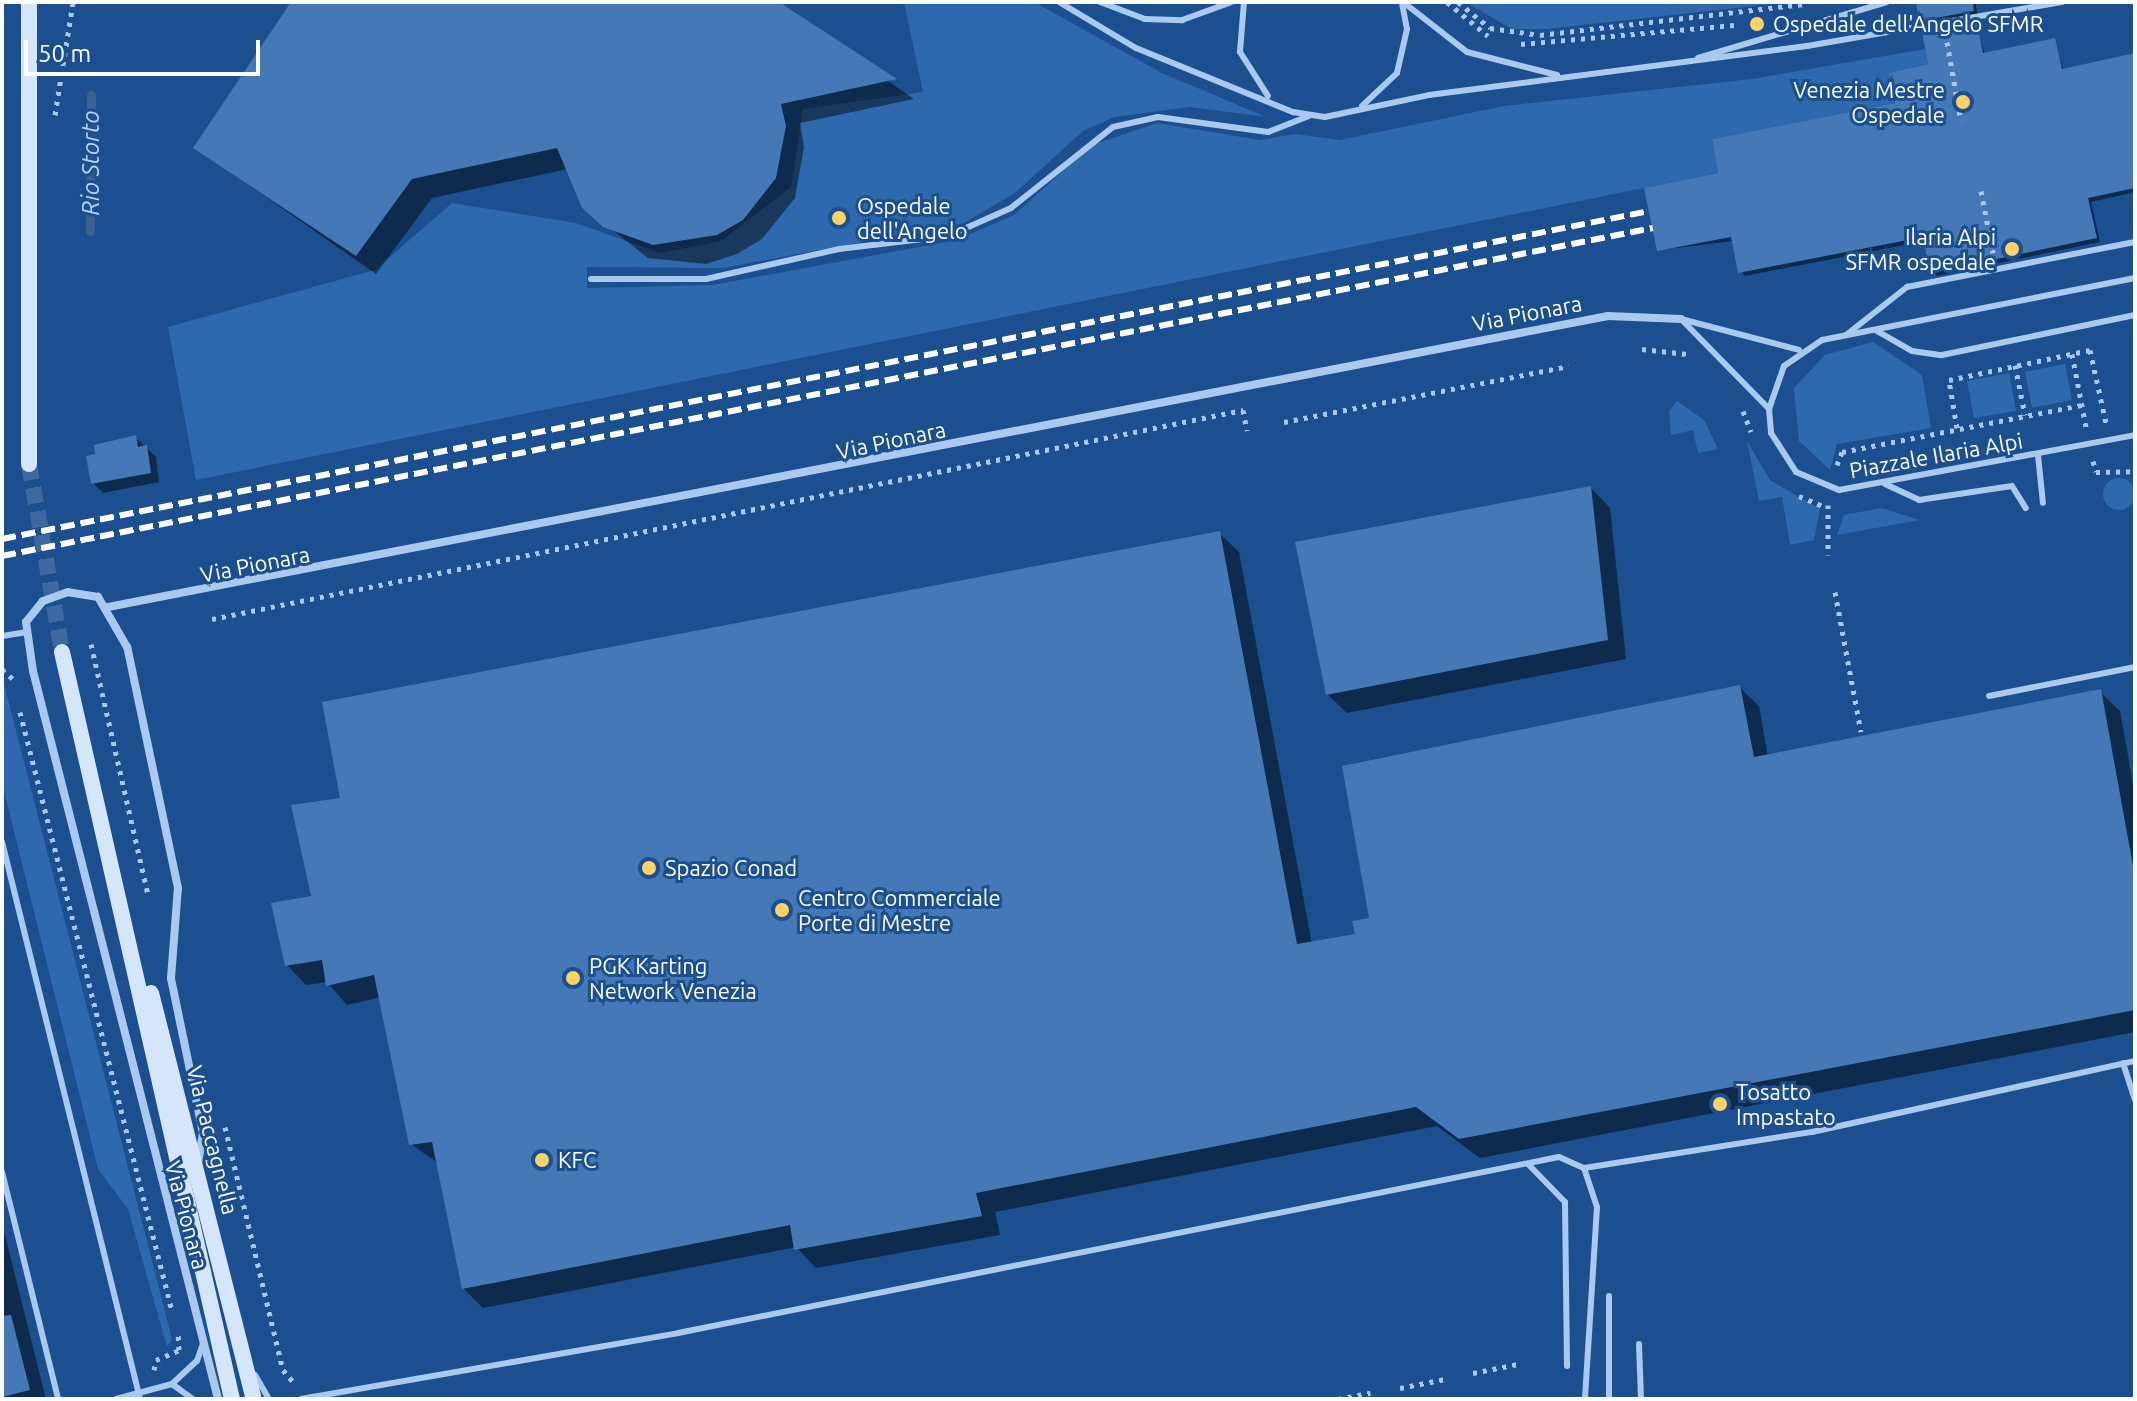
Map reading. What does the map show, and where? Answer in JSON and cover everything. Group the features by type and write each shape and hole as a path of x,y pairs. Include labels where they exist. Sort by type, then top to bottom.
{"street":[{"path":"29,2 29,464"},
{"name":"Via Pionara","path":"198,1167 203,1133 171,978 178,888 127,647 108,607 1608,316 1681,319"},
{"path":"26,632 32,610 55,596 83,592 108,607"},
{"name":"Via Pionara","path":"26,632 73,849 218,1399"},
{"name":"Via Paccagnella","path":"62,652 122,894 198,1167 254,1399"},
{"name":"Via Paccagnella","path":"122,894 232,1399"}],"lane":[{"path":"1059,2 1136,48 1309,116"},
{"path":"1100,2 1145,19 1182,20 1232,2"},
{"path":"1244,2 1240,52 1273,102"},
{"path":"1402,2 1467,52 1564,76"},
{"path":"1344,114 1371,102 1397,73 1407,29 1402,2"},
{"path":"1680,63 1887,2"},
{"path":"591,279 717,277 839,249 948,236 1011,208 1113,127 1158,117 1268,132 1309,116 1344,114 1564,76 1680,63 2063,2"},
{"path":"1846,335 1907,287 2135,242"},
{"path":"1769,409 1772,385 1799,350 1846,335 2135,278"},
{"path":"1875,330 1912,351 1942,355 2135,315"},
{"path":"1681,319 1769,409"},
{"name":"Via Pionara","path":"1681,319 1799,350"},
{"name":"Piazzale Ilaria Alpi","path":"1769,409 1771,433 1796,472 1839,490 1885,484 2135,435"},
{"path":"2038,455 2043,503"},
{"path":"1885,484 1919,500 2012,486 2026,508"},
{"path":"2,636 26,632"},
{"path":"1989,696 2135,667"},
{"path":"2,842 139,1396"},
{"path":"301,1399 678,1333 1559,1157 1584,1168 1812,1132 2135,1061"},
{"path":"2123,1063 2135,1100"},
{"path":"1528,1164 1565,1202 1567,1366"},
{"path":"1584,1168 1598,1222 1585,1399"},
{"path":"2,1172 58,1399"},
{"path":"1609,1296 1609,1399"},
{"path":"116,1399 139,1396 172,1384 197,1361 203,1344"},
{"path":"1639,1344 1641,1399"},
{"path":"244,1357 269,1399"},
{"path":"172,1384 193,1399"}],"path":[{"path":"57,90 73,2"},
{"path":"1447,2 1470,25 1502,41"},
{"path":"1458,2 1490,28 1540,35 1812,2"},
{"path":"1775,19 1812,11"},
{"path":"1517,44 1750,24"},
{"path":"1947,42 1961,121"},
{"path":"1981,191 1993,255"},
{"path":"1642,349 1667,346 1694,357"},
{"path":"1957,428 1949,380 2090,350 2106,423"},
{"path":"2072,354 2085,423"},
{"path":"2015,365 2025,415"},
{"path":"1284,422 1569,366"},
{"path":"1739,401 1753,438"},
{"path":"1837,465 1842,452 2082,405"},
{"path":"212,619 1243,410 1247,431"},
{"path":"2096,472 2135,471"},
{"path":"1790,489 1836,508"},
{"path":"1828,504 1828,555"},
{"path":"1835,592 1861,732"},
{"path":"91,644 148,894"},
{"path":"2,669 13,679 178,1335 179,1350 156,1360 154,1370"},
{"path":"222,1116 283,1370 302,1384 301,1399"},
{"path":"1473,1373 1518,1364"},
{"path":"1400,1388 1445,1379"},
{"path":"1338,1399 1370,1393"}],"shaded area":[{"path":"904,2 1034,2 1162,73 1266,117 1190,107 1114,117 1083,131 1015,193 964,223 723,268 587,267 587,288 713,285 957,240 1014,215 1092,145 1157,123 1260,140 1295,134 1340,140 1504,106 1752,79 1925,49 1928,64 1889,73 1894,103 1712,139 1718,173 196,480 168,327 375,270 452,203 576,223 660,253 721,241 791,187 803,109 923,92"},
{"path":"1465,2 1788,2 1546,29 1512,29"},
{"path":"1873,342 1922,375 1931,428 1837,444 1830,470 1799,441 1794,388 1825,355"},
{"path":"2065,364 2072,400 2032,408 2025,372"},
{"path":"2009,373 2016,411 1974,418 1967,381"},
{"path":"1677,401 1704,420 1718,449 1698,453 1693,430 1671,435 1669,411"},
{"path":"1747,441 1770,480 1820,509 1814,540 1790,545 1782,497 1759,501"},
{"path":"2119,478 2130,483 2135,494 2130,505 2119,510 2108,505 2103,494 2108,483"},
{"path":"1881,508 1920,520 1837,535 1844,515"},
{"path":"2,676 172,1339 167,1347 128,1209 98,1169 2,783"}],"building":[{"path":"291,2 779,2 897,79 781,104 786,126 776,178 743,220 717,235 653,245 603,227 582,208 557,148 412,179 356,256 193,148"},
{"path":"1916,2 1973,2 1974,11 1919,21"},
{"path":"1977,23 1983,53 2055,38 2062,69 2135,53 2135,188 2088,198 2097,238 1930,273 1923,237 1738,273 1731,237 1657,251 1644,188 1718,173 1712,139 1895,103 1889,73 1928,64 1922,32"},
{"path":"136,435 138,447 147,445 151,473 91,484 86,456 95,454 94,445"},
{"path":"1591,486 1608,640 1326,695 1295,542"},
{"name":"Centro Commerciale Porte di Mestre","path":"1220,531 1297,944 1355,934 1352,921 1369,918 1342,766 1740,685 1754,757 2101,689 2135,877 2135,1010 1459,1139 1416,1107 976,1193 982,1216 794,1250 790,1225 462,1289 432,1142 409,1145 374,975 326,986 322,960 285,966 271,903 311,896 291,805 340,798 322,702"},
{"path":"11,1315 30,1390 2,1397 2,1316"}],"waterway":[{"name":"Rio Storto","path":"90,231 91,95"}],"tunnel":[{"path":"29,464 62,652"}],"railway":[{"path":"2,539 1649,211"},
{"path":"2,556 1653,228"}],"place":[{"name":"Ospedale dell'Angelo SFMR","path":"1757,24"},
{"name":"Venezia Mestre Ospedale","path":"1963,102"},
{"name":"Ospedale dell'Angelo","path":"839,218"},
{"name":"Ilaria Alpi SFMR ospedale","path":"2012,249"},
{"name":"Spazio Conad","path":"649,868"},
{"name":"Centro Commerciale Porte di Mestre","path":"782,910"},
{"name":"PGK Karting Network Venezia","path":"573,978"},
{"name":"Tosatto Impastato","path":"1720,1104"},
{"name":"KFC","path":"542,1160"}]}
